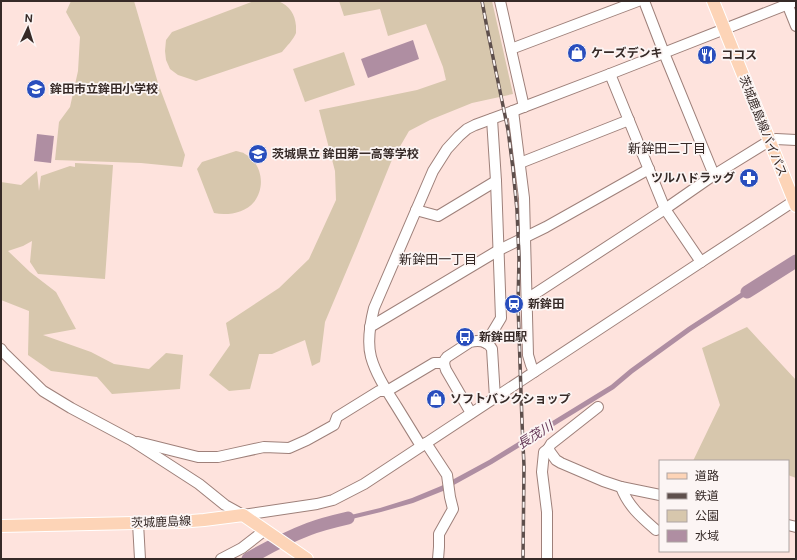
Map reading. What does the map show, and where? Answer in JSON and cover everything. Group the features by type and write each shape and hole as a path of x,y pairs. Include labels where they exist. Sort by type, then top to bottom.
{"main road":[{"name":"茨城鹿島線バイパス","path":"713,1 795,202"},
{"name":"茨城鹿島線","path":"1,526 204,520 243,515"},
{"path":"243,515 308,559"}],"street":[{"path":"500,1 524,107"},
{"path":"511,49 638,1"},
{"path":"644,1 714,175"},
{"path":"438,559 439,534 453,509 447,474 424,445 386,391 371,357 370,327 374,308 416,210 433,171 447,149 459,136 475,124 492,119 610,74 790,2 796,26"},
{"path":"610,74 665,209 700,262"},
{"path":"513,111 524,198 528,355 534,372"},
{"path":"486,343 501,318 492,119"},
{"path":"520,163 629,120"},
{"path":"527,299 665,209 714,175 769,141 776,139 796,140"},
{"path":"370,327 499,250 525,238 649,169"},
{"path":"416,210 438,216 496,181"},
{"path":"1,349 43,391 130,440 199,484 226,505 243,515 296,508 333,500 364,484 700,262 795,202"},
{"path":"471,413 446,370 444,363 447,357 470,342 478,341 486,343 489,344 492,349 495,398"},
{"path":"130,440 198,457 218,458 264,447 289,448 334,425 337,417 379,391 386,391 434,363 444,363"},
{"path":"547,559 547,512 542,472 544,452 551,444 598,407"},
{"path":"548,449 560,463 603,481 621,487 659,495"},
{"path":"621,487 624,497 634,511 656,530"},
{"path":"138,523 140,559"},
{"path":"221,559 268,532"}],"green space":[{"path":"71,1 134,1 158,83 185,155 182,167 141,163 55,160 59,122 70,107 78,71 80,37 66,12"},
{"path":"254,1 278,1 286,5 293,14 296,33 282,52 196,81 178,75 170,69 166,60 165,51 166,40 172,32"},
{"path":"339,1 492,1 513,94 472,103 430,120 409,131 391,162 325,322 320,362 312,366 305,340 272,354 259,354 250,389 229,391 209,375 230,345 226,323 279,288 309,259 336,200 335,171 319,110 417,90 446,80 443,67 426,24 388,36 380,9 344,16"},
{"path":"344,52 355,85 305,102 293,69"},
{"path":"236,151 251,158 258,169 261,183 258,196 250,206 236,213 214,213 197,169 202,162"},
{"path":"75,163 113,165 105,279 38,274 30,262 32,241 8,251 30,272 56,292 76,329 43,335 91,352 114,364 149,369 166,353 183,355 180,389 112,394 97,377 51,371 28,355 29,311 1,300 1,182 21,185 37,171 39,191 41,176 70,166 75,167"},
{"path":"747,327 796,380 796,478 789,475 789,460 693,460 720,405 702,348"}],"water":[{"path":"413,40 419,59 368,78 361,59"},
{"path":"37,134 54,136 51,163 34,161"},
{"path":"759,281 762,285 691,331 633,373 614,389 492,464 443,491 413,503 331,524 330,520 380,508 412,498 441,486 489,460 611,385 630,369 688,327"}],"waterway":[{"name":"長茂川","path":"747,292 796,261"},
{"name":"長茂川","path":"248,559 301,532 348,518"}],"railway":[{"path":"482,1 508,130 517,210 519,259 518,304 524,466 523,559"}],"place":[{"name":"ケーズデンキ","path":"577,53"},
{"name":"ココス","path":"707,55"},
{"name":"鉾田市立鉾田小学校","path":"36,89"},
{"name":"茨城県立 鉾田第一高等学校","path":"258,154"},
{"name":"ツルハドラッグ","path":"749,178"},
{"name":"新鉾田","path":"514,304"},
{"name":"新鉾田駅","path":"465,337"},
{"name":"ソフトバンクショップ","path":"436,399"}],"district":[{"name":"新鉾田二丁目","path":"667,148"},
{"name":"新鉾田一丁目","path":"438,259"}]}
